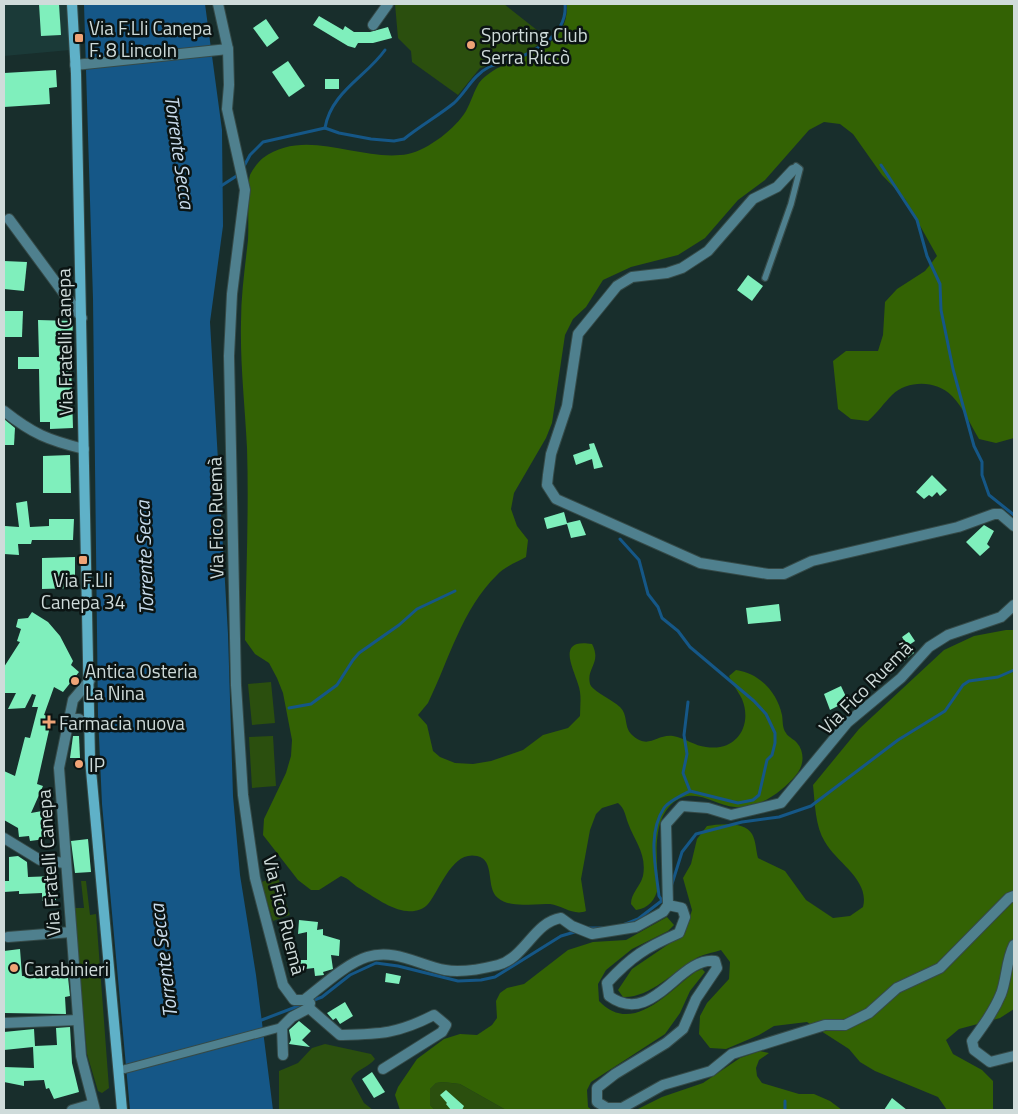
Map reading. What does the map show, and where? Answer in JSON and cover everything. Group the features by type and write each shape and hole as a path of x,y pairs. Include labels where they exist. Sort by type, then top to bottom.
{"main road":[{"name":"Via Fratelli Canepa","path":"72,4 79,65 90,727 122,1110"}],"street":[{"path":"79,65 217,52 228,49 218,4"},
{"path":"373,25 388,4"},
{"name":"Via Fico Ruemà","path":"228,49 229,85 227,108 244,190 232,294 229,356 236,685 243,795 255,878 283,985 294,1000 304,1000 366,957 387,953 446,970 461,971 500,964 523,949 541,928 555,919 561,918 572,926 592,934 636,927 663,912 668,905 666,824 672,814 682,806 708,808 731,815 781,803 847,723 901,678 930,646 948,635 1001,617 1014,605"},
{"path":"792,170 776,186 753,199 708,251 682,268 667,273 632,277 617,286 578,334 567,406 551,454 547,486 556,499 700,563 768,574 784,574 812,561 958,527 994,514 1000,514 1014,526"},
{"path":"9,218 82,318"},
{"path":"4,410 27,429 47,440 84,449"},
{"name":"Via Fratelli Canepa","path":"90,680 73,700 67,719 59,768 81,1056 93,1104"},
{"path":"67,719 79,719 90,727"},
{"path":"4,838 40,860 65,863"},
{"path":"668,905 682,908 685,917 680,933 645,948 623,966 607,983 608,996 617,1002 632,1005 649,1000 682,975 708,960 715,961 717,968 696,999 683,1029 666,1044 615,1074 597,1088 597,1102 607,1108 622,1108 663,1085 694,1077 711,1070 732,1054 825,1025 845,1025 869,1013 897,988 940,968 1009,898 1014,896"},
{"path":"8,937 71,932"},
{"path":"1014,945 1009,956 1001,993 986,1021 972,1041 974,1050 990,1062 1014,1056"},
{"path":"309,1008 312,993"},
{"path":"125,1070 282,1027 292,1017 309,1008"},
{"path":"309,1008 340,1035 383,1034 413,1026 434,1015 442,1019 446,1025 442,1032 384,1069"},
{"path":"4,1023 78,1020"},
{"path":"282,1027 283,1055"},
{"path":"72,1110 93,1104"}],"lane":[{"path":"765,278 792,204 800,169 796,166 792,170"}],"shaded area":[{"path":"4,4 67,4 70,50 4,56"}],"green space":[{"name":"Sporting Club Serra Riccò","path":"395,4 504,4 547,38 524,55 480,68 458,95 412,62 411,51 398,38"},
{"path":"567,4 1014,4 1014,438 996,443 979,439 956,400 945,391 930,385 914,385 899,390 868,421 851,419 838,409 833,361 846,351 878,351 883,335 885,302 897,289 925,271 937,256 905,199 882,175 853,134 840,124 824,122 809,130 765,180 738,200 705,238 678,255 631,267 603,280 586,307 573,319 565,335 552,423 546,438 514,493 511,509 517,526 528,540 526,557 500,572 474,603 457,636 428,703 418,715 427,725 433,751 440,757 455,763 473,764 491,761 523,750 543,735 568,728 580,716 580,692 571,662 570,650 574,645 581,643 592,644 595,651 595,661 589,678 590,684 595,690 620,707 631,734 637,739 647,742 673,736 702,746 717,747 726,745 739,735 745,719 742,699 729,676 736,670 759,679 771,691 780,707 785,731 800,747 802,759 799,771 777,793 753,805 744,807 727,806 697,796 689,796 674,802 666,810 658,831 657,892 651,903 641,909 636,910 631,904 632,897 643,876 642,855 624,812 618,803 602,808 596,814 590,830 581,879 586,911 573,912 550,904 523,905 503,901 494,893 489,868 483,859 477,856 468,856 460,859 448,872 428,904 424,908 415,911 401,910 388,905 341,876 319,890 311,890 298,880 263,835 264,819 286,773 291,756 292,740 283,693 277,678 269,663 255,654 245,640 248,472 241,322 242,291 248,240 250,175 263,158 280,149 297,145 316,145 390,155 408,154 424,148 456,124 468,108 479,83 490,73 503,65 533,53 557,35 565,22"},
{"path":"1014,630 1014,1009 1000,1018 959,1029 946,1040 953,1054 982,1070 993,1081 993,1110 947,1110 938,1097 875,1071 860,1062 849,1049 807,1022 774,1026 759,1035 726,1049 710,1048 699,1034 700,1016 707,1003 729,979 730,962 721,950 698,957 652,989 633,996 623,997 618,990 632,969 685,933 692,910 683,878 691,864 697,839 707,826 731,824 749,830 754,840 758,858 785,871 806,900 833,918 850,916 863,907 864,897 862,888 851,872 830,850 819,829 813,785 859,729 944,650 974,636"},
{"path":"271,682 275,723 252,725 248,684"},
{"path":"273,736 276,786 252,788 249,737"},
{"path":"278,877 290,915 273,921 261,882"},
{"path":"81,881 86,881 90,915 96,914 109,1088 102,1093 98,1091 87,1054 74,908 84,908"},
{"path":"667,917 674,925 668,931 632,949 606,970 598,984 599,1001 611,1011 624,1014 637,1012 661,999 695,972 702,969 705,972 690,991 680,1013 665,1034 591,1082 587,1090 588,1107 592,1110 506,1110 460,1084 443,1082 436,1083 430,1089 430,1105 435,1110 400,1110 395,1095 398,1087 417,1059 444,1039 460,1034 477,1035 492,1025 497,1018 496,1001 500,993 507,988 524,984 568,950 593,942 626,940"},
{"path":"325,1044 371,1054 375,1059 351,1079 364,1103 373,1110 279,1110 279,1071 298,1063 312,1048"},
{"path":"760,1051 769,1053 759,1060 756,1068 757,1076 762,1083 799,1094 814,1094 830,1101 842,1110 636,1110 662,1097 703,1083 740,1058"},
{"path":"436,1083 460,1084 506,1110 435,1110 430,1105 430,1089"}],"water":[{"name":"Torrente Secca","path":"84,4 205,4 222,130 223,226 210,322 228,634 233,796 240,875 256,975 273,1110 130,1110 102,804 98,715 93,299"}],"building":[{"path":"39,4 59,4 61,35 41,36"},
{"path":"319,16 343,30 345,26 354,32 370,32 388,27 392,38 373,43 358,43 355,48 348,46 313,25"},
{"path":"266,19 279,38 267,47 253,28"},
{"path":"288,61 305,86 289,97 272,72"},
{"path":"56,70 57,87 49,88 50,104 4,107 4,73"},
{"path":"325,79 339,79 339,89 325,89"},
{"path":"4,261 27,262 24,291 4,289"},
{"path":"748,275 763,286 752,301 737,290"},
{"path":"4,311 23,311 22,337 4,337"},
{"path":"38,320 73,321 71,364 73,428 50,429 50,422 40,422 39,369 18,369 18,357 39,357"},
{"path":"4,419 15,428 14,445 4,445"},
{"path":"594,443 603,467 594,469 592,459 576,465 573,455 590,449 589,444"},
{"path":"70,455 71,493 43,493 43,456"},
{"path":"932,475 947,490 940,496 937,492 932,497 929,495 924,499 916,492"},
{"path":"27,501 30,527 49,526 49,519 74,519 73,540 32,540 31,544 18,544 19,555 4,554 5,526 19,527 16,503"},
{"path":"564,512 567,523 580,520 586,535 571,538 567,524 547,529 544,518"},
{"path":"984,525 994,531 987,544 990,547 980,556 966,542"},
{"path":"75,557 75,588 42,589 42,558"},
{"path":"779,604 781,621 748,624 746,608"},
{"path":"32,612 48,622 60,636 73,661 71,665 79,672 63,692 54,687 44,715 52,717 37,784 43,786 31,813 42,811 45,839 30,841 29,836 19,837 18,828 4,820 4,771 15,776 25,737 30,738 38,707 32,707 36,695 32,694 25,708 8,709 16,693 4,693 4,667 20,642 17,641 21,629 16,627 18,619 28,618"},
{"path":"909,632 915,641 909,645 914,653 900,664 893,653 906,644 902,637"},
{"path":"841,686 848,701 830,710 824,694"},
{"path":"73,736 79,736 80,758 70,758"},
{"path":"88,839 91,872 75,873 71,841"},
{"path":"18,856 27,862 28,877 55,876 56,900 42,901 42,893 19,894 19,891 4,892 4,881 9,881 9,857"},
{"path":"299,920 318,922 317,930 323,929 323,935 340,940 339,956 331,955 333,969 323,972 324,975 315,976 314,968 297,970 296,960 307,960 307,932 298,934"},
{"path":"20,949 22,976 52,977 51,969 67,968 70,996 65,997 66,1014 4,1013 4,951"},
{"path":"386,973 401,976 399,984 385,982"},
{"path":"345,1002 353,1016 340,1024 336,1018 333,1020 327,1013"},
{"path":"299,1021 311,1031 302,1040 310,1047 289,1044 291,1040 289,1030"},
{"path":"70,1027 72,1063 79,1092 54,1099 49,1088 46,1089 44,1080 24,1081 24,1086 4,1082 4,1067 34,1068 33,1047 4,1050 4,1032 34,1029 35,1046 57,1045 56,1028"},
{"path":"372,1072 385,1092 374,1098 362,1079"},
{"path":"446,1090 464,1106 462,1110 451,1110 446,1104 440,1095"},
{"path":"892,1098 907,1110 884,1110"}],"waterway":[{"path":"243,168 250,155 263,142 325,128 339,133 371,139 394,141 404,139 454,103 483,70 517,59 546,42 561,25 565,4"},
{"path":"325,128 334,104 385,50"},
{"path":"881,165 917,220 927,256 940,284 941,310 953,369 974,446 982,462 982,475 989,495 1014,515"},
{"path":"221,186 238,175"},
{"path":"620,539 639,560 648,594 658,607 662,618 678,631 690,647 754,701 766,714 775,733 772,755 767,760 759,795 753,800 738,803 690,791 664,808 659,818 654,840 659,896 663,902"},
{"path":"289,708 311,704 337,685 359,653 399,625 417,609 455,591"},
{"path":"671,887 682,852 696,834 742,822 779,817 811,806 898,740 945,711 963,685 969,681 998,677 1014,670"},
{"path":"688,702 684,735 687,754 683,773 690,791"},
{"path":"623,925 638,919 664,899"},
{"path":"589,928 603,928"},
{"path":"259,1021 322,997 350,975 376,963 398,966 458,981 481,980 495,977 561,936 578,931"},
{"path":"785,1101 785,1110"}],"place":[{"name":"Via F.Lli Canepa F. 8 Lincoln","path":"79,38"},
{"name":"Sporting Club Serra Riccò","path":"471,45"},
{"name":"Via F.Lli Canepa 34","path":"83,560"},
{"name":"Antica Osteria La Nina","path":"75,681"},
{"name":"Farmacia nuova","path":"49,722"},
{"name":"IP","path":"79,764"},
{"name":"Carabinieri","path":"14,968"}]}
